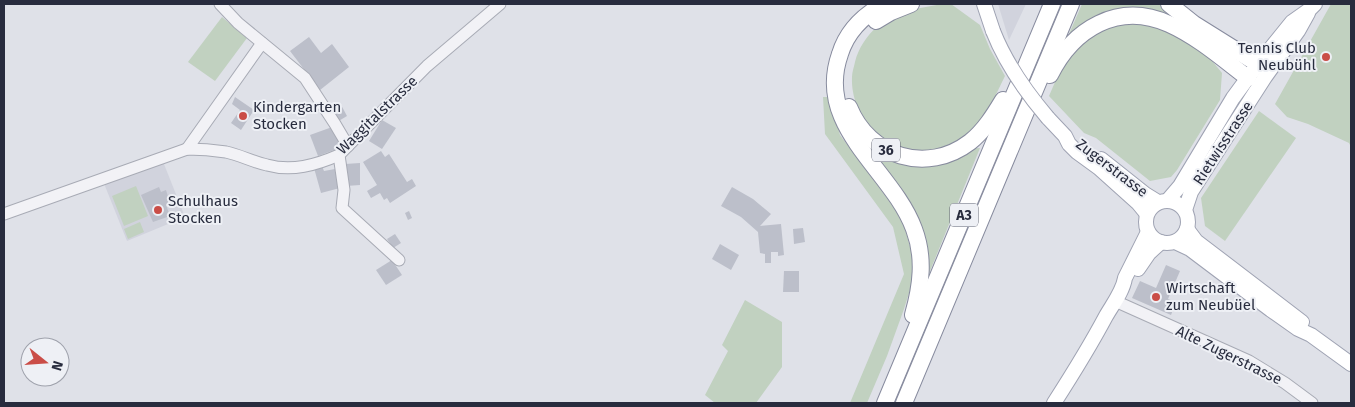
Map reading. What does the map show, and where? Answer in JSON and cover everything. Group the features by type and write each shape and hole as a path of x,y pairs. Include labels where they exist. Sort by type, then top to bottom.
{"highway":[{"path":"884,4 866,16 848,37 837,62 835,88 838,106 847,128 904,207 919,245 921,271 918,293 898,372"},
{"name":"36","path":"911,4 883,16 864,31 854,46 846,73 846,97 855,120 870,139 891,152 910,158 924,158 945,155 964,146 976,137 988,123 1029,57"},
{"name":"A3","path":"884,403 1052,4"},
{"name":"A3","path":"904,403 1071,4"},
{"path":"1169,4 1189,21 1261,70"},
{"path":"989,200 1009,172 1056,64 1070,45 1092,27 1110,20 1130,16 1167,23 1190,36 1248,78"}],"main road":[{"name":"Zugerstrasse","path":"984,4 1000,49 1021,84 1065,136 1069,144 1100,168 1138,203 1147,214"},
{"name":"Rietwisstrasse","path":"1185,210 1191,192 1261,70 1292,22 1312,7"},
{"name":"Rietwisstrasse","path":"1163,201 1180,186 1233,98 1248,78 1261,70"},
{"name":"Zugerstrasse","path":"1065,136 1072,138 1111,166 1145,194 1163,201"},
{"path":"1124,284 1130,281 1149,254 1168,242 1182,236 1187,229 1188,221 1185,210 1177,203 1163,201 1151,206 1145,221 1148,232 1154,239 1168,242 1190,249 1298,329 1311,335 1351,364"},
{"path":"1187,229 1196,241 1302,321 1311,335"},
{"path":"1054,403 1115,301 1148,232"}],"street":[{"path":"220,4 238,24 305,78 348,146"},
{"name":"Waggitalstrasse","path":"4,214 187,148 228,153 268,166 286,168 305,166 339,155 427,66 500,4"},
{"path":"187,148 262,43"},
{"path":"339,155 344,190 342,208 399,260"},
{"name":"Alte Zugerstrasse","path":"1115,301 1248,361 1286,383 1312,403"}],"shaded area":[{"path":"998,4 1026,4 1009,40"},
{"path":"162,159 185,217 127,241 103,181"}],"green space":[{"path":"951,4 980,25 990,49 1005,76 986,112 977,125 965,136 945,148 928,152 911,150 895,145 868,125 859,111 854,94 853,71 856,57 863,43 877,27 915,9"},
{"path":"1082,4 1163,4 1176,15 1172,21 1090,20 1069,34"},
{"name":"Tennis Club Neubühl","path":"1331,4 1351,4 1351,147 1349,143 1308,124 1287,117 1275,104"},
{"path":"222,17 247,38 215,81 188,62"},
{"path":"1143,22 1164,28 1209,57 1222,73 1220,100 1177,170 1171,177 1150,181 1096,138 1084,133 1049,96 1065,59 1089,35 1116,24"},
{"path":"823,97 830,97 840,135 902,218 914,261 913,280 904,309 867,403 850,403 904,274 893,227 825,134"},
{"path":"1259,111 1296,138 1225,241 1205,226 1201,198"},
{"path":"862,142 880,153 980,148 928,276 926,262"},
{"path":"136,186 148,216 124,226 112,196"},
{"path":"140,222 144,232 128,239 124,229"},
{"path":"745,300 782,322 782,367 756,403 715,403 705,395 728,351 722,345"}],"building":[{"path":"309,37 321,53 332,44 349,67 320,90 290,51"},
{"name":"Kindergarten Stocken","path":"235,97 254,110 241,130 231,123 240,110 232,104"},
{"path":"340,103 347,116 337,122 330,110"},
{"path":"382,120 396,128 382,149 369,141"},
{"path":"335,126 342,147 318,156 310,135"},
{"path":"381,151 385,157 389,154 407,182 412,179 416,186 390,203 387,198 384,200 380,193 371,198 367,191 377,185 363,162"},
{"path":"360,163 360,185 346,186 345,164"},
{"path":"322,166 324,171 335,169 340,188 321,193 314,168"},
{"name":"Schulhaus Stocken","path":"159,187 161,192 166,190 170,203 166,205 170,216 153,222 141,195"},
{"path":"732,187 753,199 771,214 760,226 781,224 784,255 778,256 778,252 771,252 771,263 765,263 765,254 760,253 758,232 741,217 721,206"},
{"path":"409,211 412,218 408,220 405,213"},
{"path":"803,228 805,242 794,244 793,229"},
{"path":"395,234 401,243 393,248 387,239"},
{"path":"720,244 739,255 731,270 712,259"},
{"path":"392,260 402,275 386,285 376,270"},
{"path":"1166,265 1180,271 1168,299 1176,302 1171,315 1132,298 1140,281 1156,288"},
{"path":"784,271 799,271 799,292 783,292"}],"place":[{"name":"Tennis Club Neubühl","path":"1326,57"},
{"name":"Kindergarten Stocken","path":"243,116"},
{"name":"Schulhaus Stocken","path":"158,210"},
{"name":"Wirtschaft zum Neubüel","path":"1156,297"}]}
